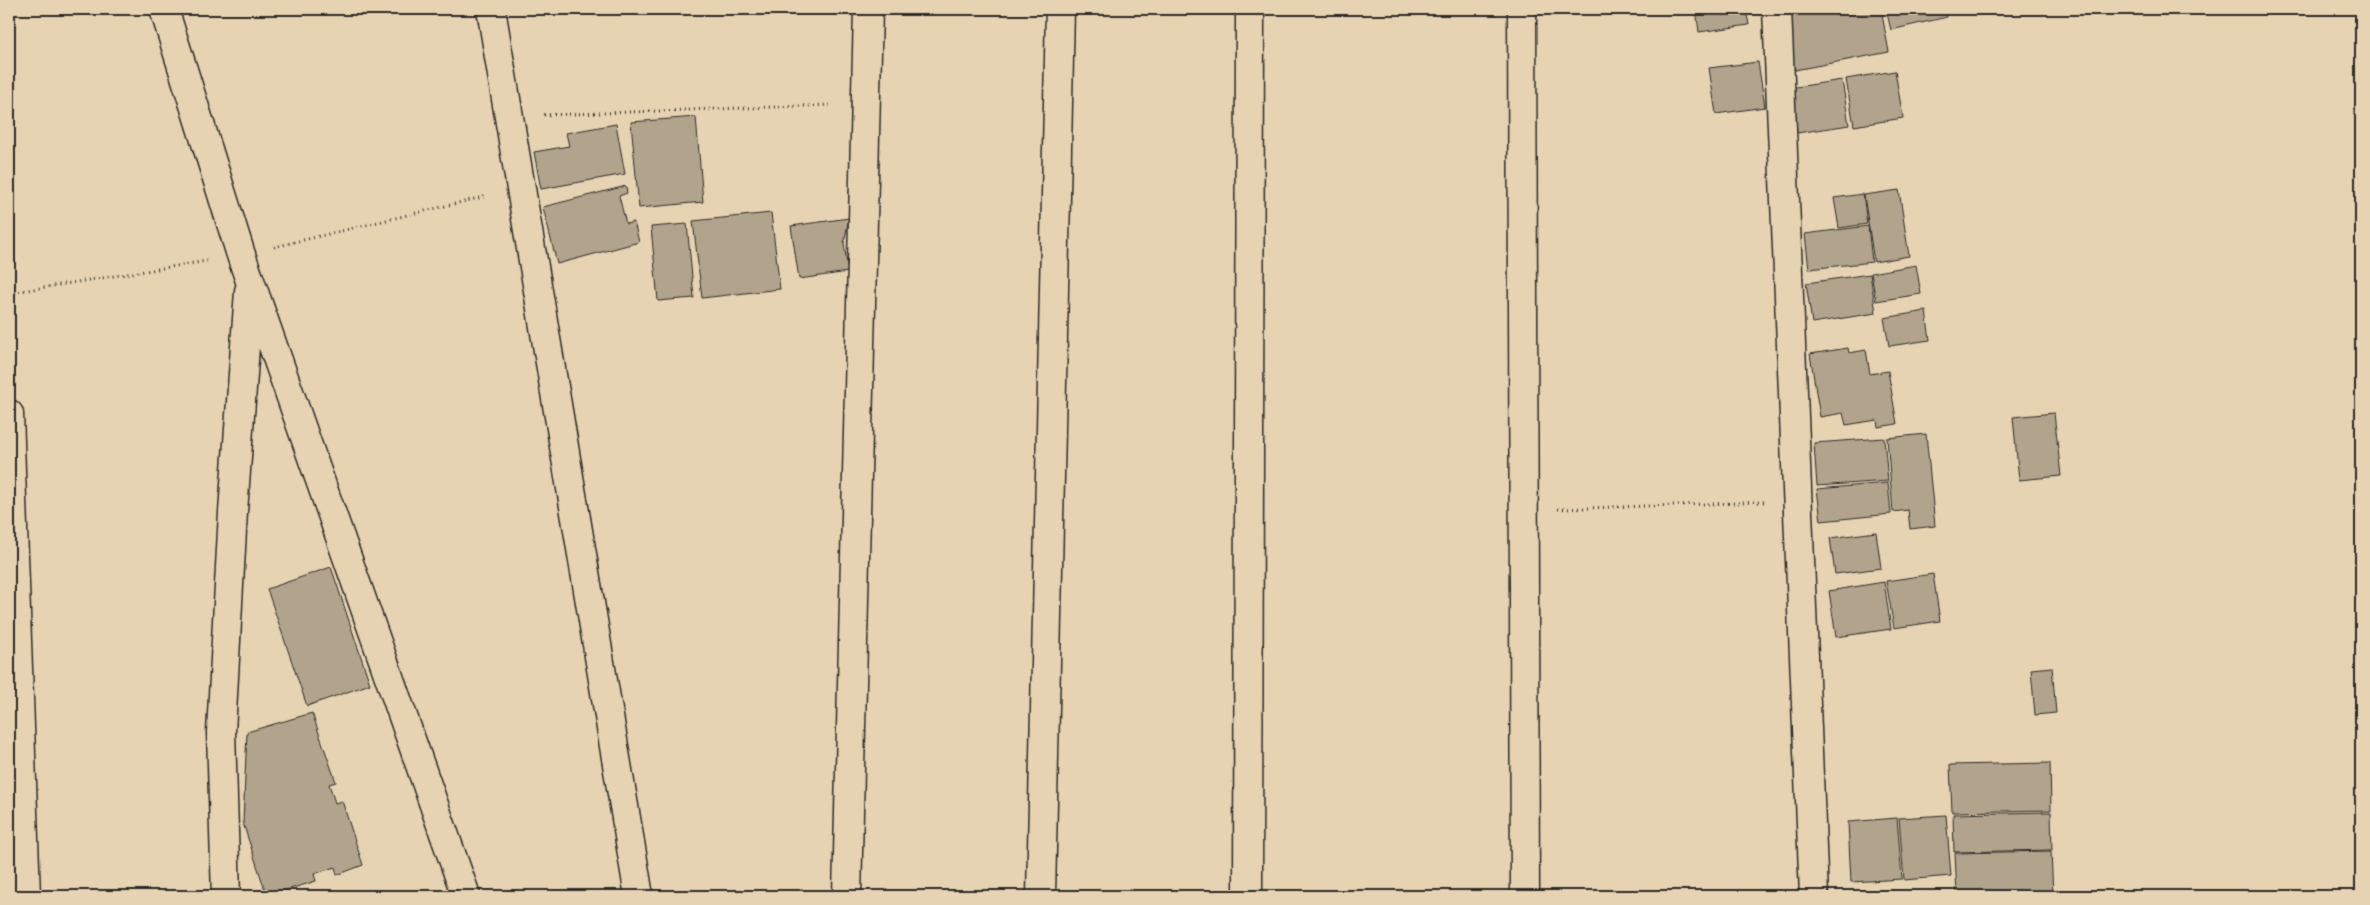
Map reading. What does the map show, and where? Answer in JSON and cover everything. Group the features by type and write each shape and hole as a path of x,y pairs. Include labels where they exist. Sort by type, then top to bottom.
{"street":[{"path":"164,9 250,281 466,896"},
{"path":"491,9 638,896"},
{"path":"847,896 868,9"},
{"path":"1041,896 1060,9"},
{"path":"1248,896 1250,9"},
{"path":"1522,9 1525,896"},
{"path":"1777,9 1814,896"},
{"path":"226,896 221,732 232,512 250,281"},
{"path":"9,414 26,896"}],"path":[{"path":"509,116 866,104"},
{"path":"1523,510 1797,501"}],"building":[{"path":"1696,9 1746,9 1749,25 1699,32"},
{"path":"1822,9 1881,9 1889,52 1795,70 1785,16"},
{"path":"1886,9 1945,9 1947,17 1891,30"},
{"path":"1758,62 1765,107 1716,114 1709,68"},
{"path":"1895,71 1903,118 1854,126 1846,79"},
{"path":"1842,80 1849,125 1797,133 1790,88"},
{"path":"696,117 703,202 639,208 631,122"},
{"path":"616,124 625,174 541,189 534,152 569,146 566,133"},
{"path":"626,186 627,193 619,196 626,224 634,222 639,242 557,264 543,207"},
{"path":"1899,190 1909,256 1874,262 1864,195"},
{"path":"1863,194 1867,224 1839,228 1834,198"},
{"path":"771,213 780,289 702,298 693,221"},
{"path":"849,218 844,243 848,272 799,279 791,226"},
{"path":"687,224 694,298 658,301 651,227"},
{"path":"1868,226 1872,262 1809,269 1805,234"},
{"path":"1916,265 1921,294 1876,301 1871,273"},
{"path":"1870,274 1876,313 1812,323 1806,283"},
{"path":"1926,311 1930,340 1889,346 1884,318"},
{"path":"1848,348 1849,353 1866,350 1870,374 1888,371 1897,424 1878,427 1877,420 1846,425 1843,413 1820,417 1810,354"},
{"path":"2054,413 2061,476 2019,480 2013,417"},
{"path":"1926,434 1935,526 1910,529 1908,510 1893,512 1887,438"},
{"path":"1884,438 1888,481 1817,486 1814,443"},
{"path":"1888,483 1891,514 1821,521 1817,489"},
{"path":"1876,532 1881,568 1835,574 1830,538"},
{"path":"331,567 370,684 307,706 267,589"},
{"path":"1933,574 1940,621 1894,628 1886,581"},
{"path":"1884,582 1891,629 1836,637 1829,591"},
{"path":"2052,667 2056,713 2035,715 2031,669"},
{"path":"312,713 336,782 329,784 335,803 342,801 363,865 337,875 335,867 314,874 316,881 267,896 243,823 247,732"},
{"path":"2050,763 2051,810 1952,812 1950,765"},
{"path":"2051,812 2052,850 1954,852 1953,814"},
{"path":"1946,815 1951,876 1904,880 1899,818"},
{"path":"1897,818 1902,879 1851,882 1848,822"},
{"path":"2051,851 2053,896 1957,896 1955,853"}]}
